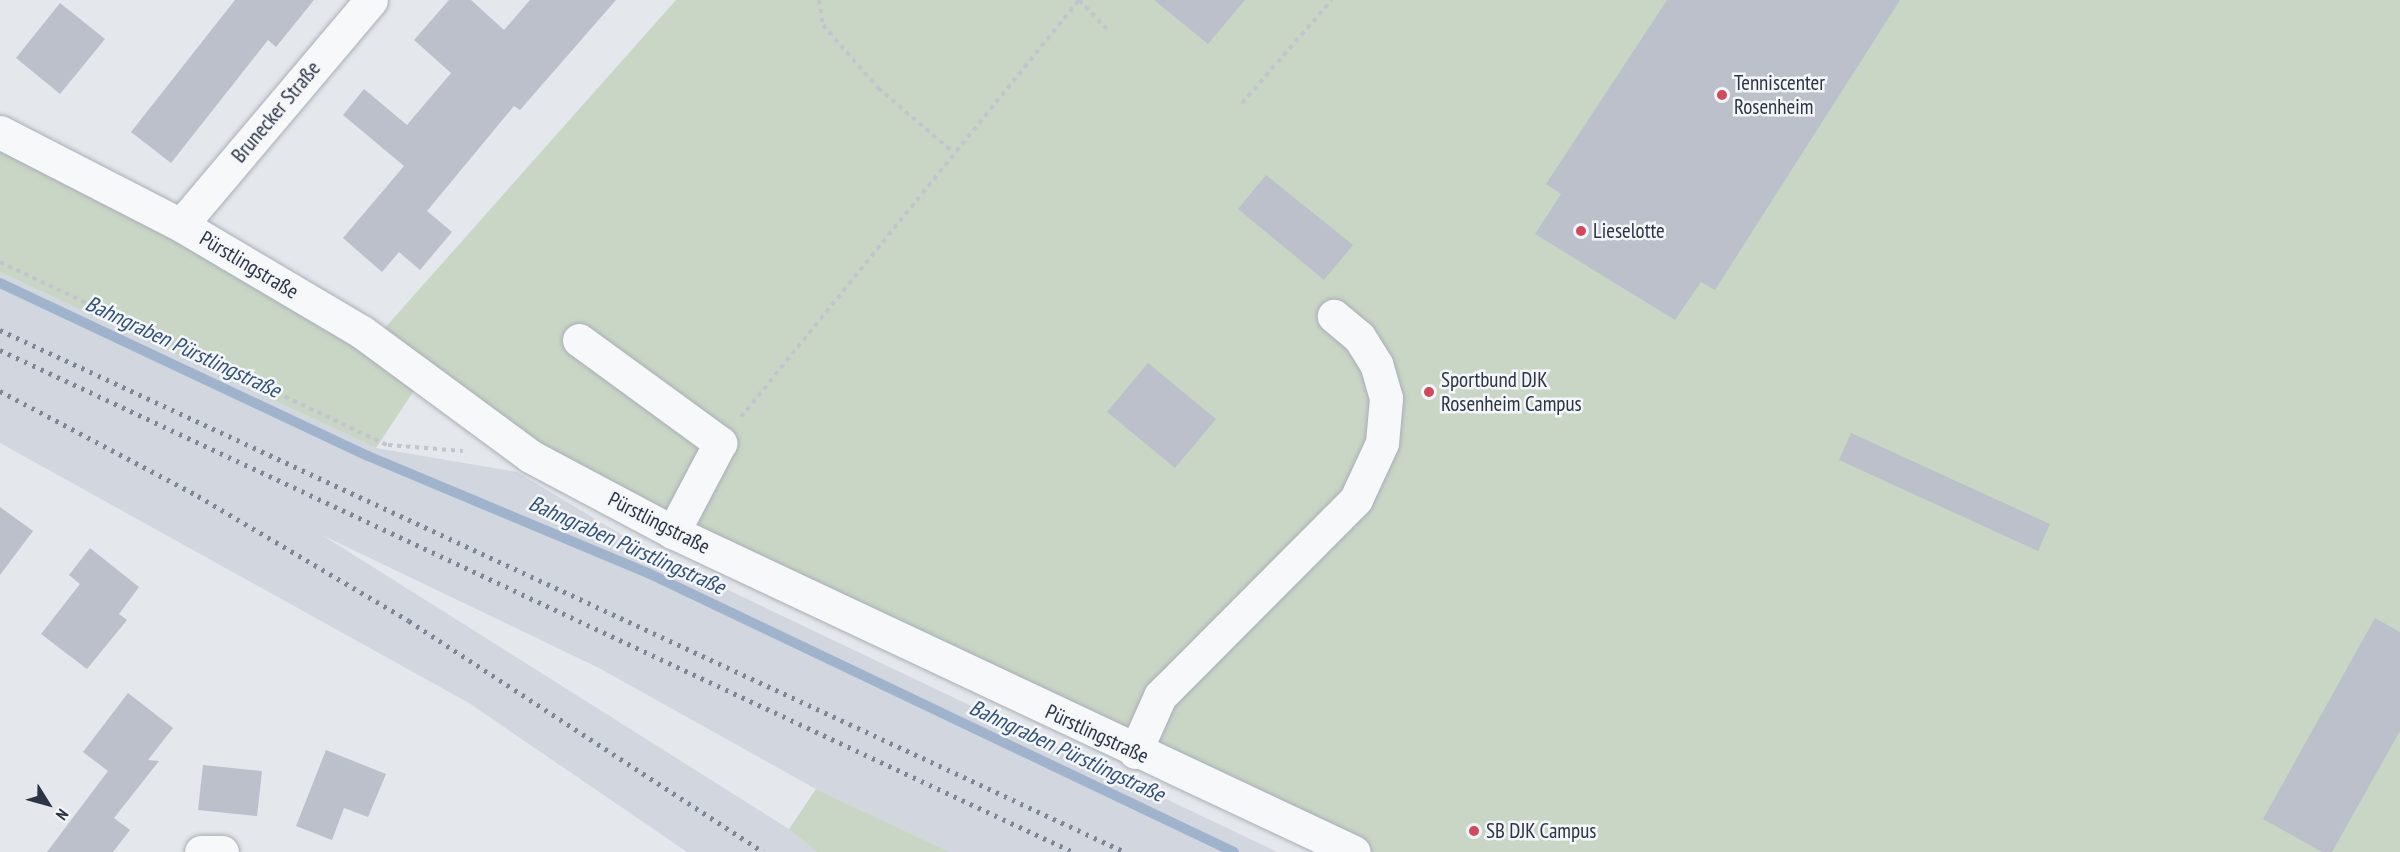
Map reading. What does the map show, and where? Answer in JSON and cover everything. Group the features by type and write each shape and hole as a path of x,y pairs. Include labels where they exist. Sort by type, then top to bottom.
{"street":[{"name":"Brunecker Straße","path":"182,225 370,0"},
{"name":"Pürstlingstraße","path":"0,132 182,225 362,332 530,456 673,532 1135,752 1354,852"},
{"path":"1135,752 1160,696 1356,498 1382,443 1386,398 1376,364 1359,337 1334,316"},
{"path":"579,340 720,443 673,532"},
{"path":"201,852 222,852"}],"path":[{"path":"819,0 822,25 870,79 953,152"},
{"path":"720,443 953,152 1079,0 1107,29"},
{"path":"1242,104 1332,0"},
{"path":"0,262 388,445 471,451"}],"shaded area":[{"path":"0,272 376,448 517,472 657,556 1277,852 950,852 816,789 599,668 322,535 789,829 817,852 687,852 469,703 0,443"}],"green space":[{"name":"Sportbund DJK Rosenheim Campus","path":"676,0 2400,0 2400,852 1354,852 530,456 384,329"},
{"path":"0,146 174,235 366,350 417,386 376,448 0,272"},
{"path":"816,789 950,852 817,852 789,829"}],"building":[{"path":"235,0 314,0 276,47 268,40 171,163 131,132"},
{"path":"449,0 471,0 504,30 530,0 616,0 520,110 514,106 427,211 452,232 420,270 399,252 382,272 343,238 404,166 343,115 364,89 407,125 451,73 414,40"},
{"path":"1154,0 1245,0 1208,44"},
{"name":"Tenniscenter Rosenheim","path":"1667,0 1900,0 1715,290 1701,282 1675,320 1535,234 1561,194 1546,184"},
{"path":"60,3 105,39 60,94 16,58"},
{"path":"1266,175 1353,245 1324,280 1238,209"},
{"path":"1148,363 1216,419 1175,468 1107,412"},
{"path":"1851,433 2050,524 2038,551 1839,460"},
{"path":"0,507 33,531 0,575"},
{"path":"90,548 139,587 119,614 127,620 87,669 41,634 80,584 69,575"},
{"path":"2375,618 2400,632 2400,731 2332,852 2322,852 2263,819"},
{"path":"128,693 173,728 148,760 159,761 114,818 130,830 113,852 47,852 108,771 83,752"},
{"path":"326,750 386,774 368,817 344,808 332,840 296,826"},
{"path":"203,765 262,771 257,816 198,810"}],"waterway":[{"name":"Bahngraben Pürstlingstraße","path":"0,283 368,456 648,573 1234,852"}],"railway":[{"path":"0,330 1125,852"},
{"path":"0,350 1073,852"},
{"path":"0,391 198,496 409,621 763,852"}],"place":[{"name":"Tenniscenter Rosenheim","path":"1722,95"},
{"name":"Lieselotte","path":"1581,231"},
{"name":"Sportbund DJK Rosenheim Campus","path":"1429,392"},
{"name":"SB DJK Campus","path":"1474,831"}]}
